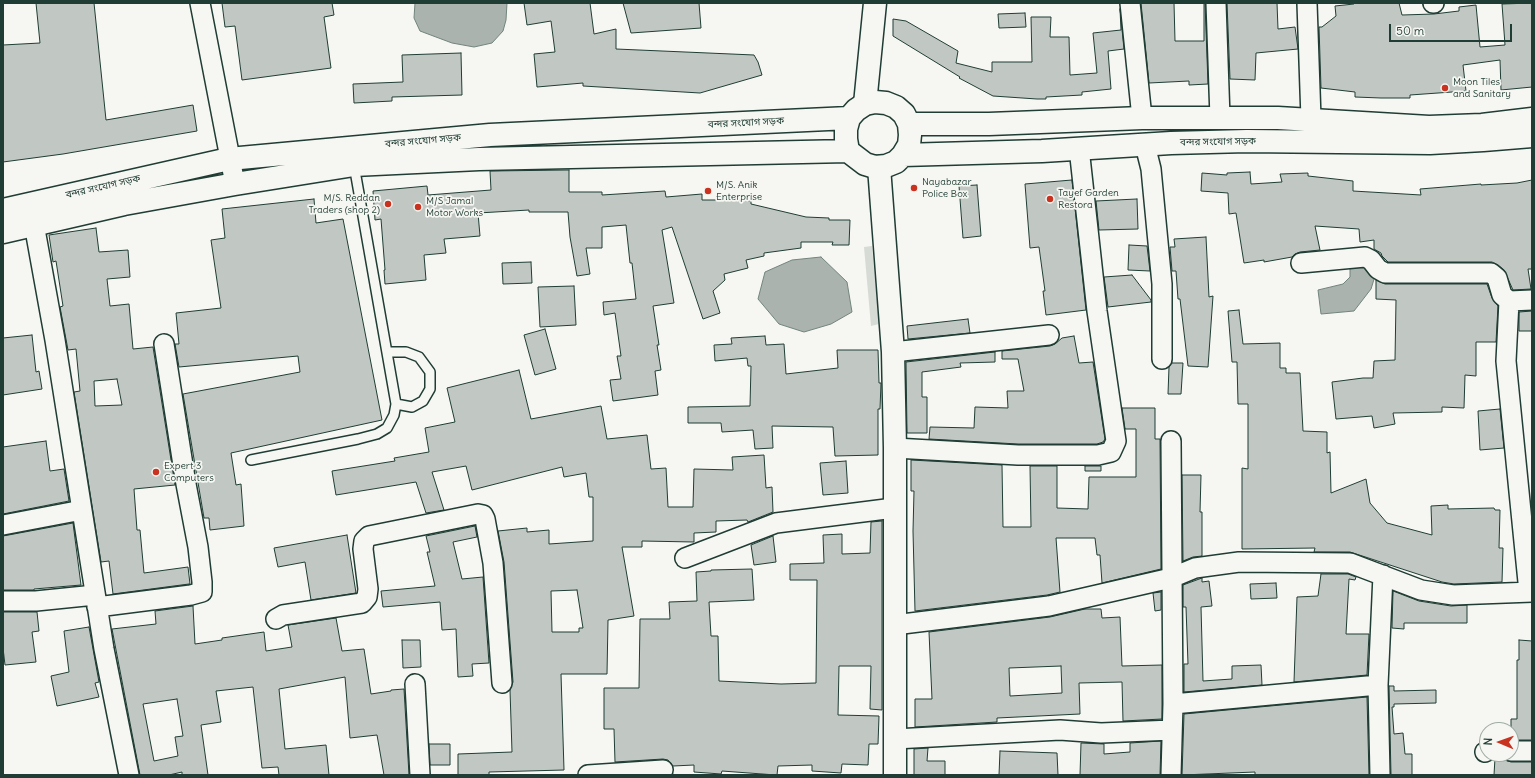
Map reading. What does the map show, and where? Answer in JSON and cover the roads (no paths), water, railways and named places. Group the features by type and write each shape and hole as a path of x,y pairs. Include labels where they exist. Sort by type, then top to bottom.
{"main road":[{"path":"865,104 875,3"},
{"path":"876,102 886,103 896,107 904,114 909,124 909,145 903,155 896,162 886,166 875,167 865,164 848,151 846,128 849,118 856,110 865,104 876,102"},
{"name":"বন্দর সংযোগ সড়ক","path":"3,210 229,159 490,135 849,118"},
{"path":"909,124 989,124 1142,118 1220,118 1311,119 1429,126 1482,125 1532,119"},
{"name":"বন্দর সংযোগ সড়ক","path":"903,155 1042,151 1247,141 1430,143 1532,136"},
{"name":"বন্দর সংযোগ সড়ক","path":"3,232 124,204 234,184 354,165 479,159 848,151"},
{"path":"880,166 893,352 895,448 895,775"}],"street":[{"path":"200,3 234,184"},
{"path":"1130,3 1142,118"},
{"path":"1216,3 1220,118"},
{"path":"1307,3 1311,119"},
{"path":"1145,145 1151,169 1162,284 1162,360"},
{"path":"895,448 1018,455 1098,455 1111,452 1116,441 1097,311 1079,148"},
{"path":"34,224 55,340 96,601 129,775"},
{"path":"1301,263 1365,258 1371,260 1378,269 1385,273 1491,272 1497,278 1502,294 1509,301 1532,300"},
{"path":"894,625 1049,606 1172,578 1195,568 1239,562 1350,563 1421,590 1453,595 1530,592 1506,360 1509,301"},
{"path":"893,352 1049,335"},
{"path":"3,601 96,601 192,595 202,592 198,548 186,484 164,344"},
{"path":"1170,441 1173,704 1171,775"},
{"path":"685,558 776,523 894,508"},
{"path":"3,525 82,510"},
{"path":"276,619 283,615 362,603 367,597 368,589 362,549 364,541 369,536 478,514 483,515 494,563 502,683"},
{"path":"1380,775 1378,685 1382,575"},
{"path":"415,684 420,775"},
{"path":"1173,704 1378,685"},
{"path":"895,739 1060,730 1101,733 1172,730"},
{"path":"1519,751 1532,751"},
{"path":"588,775 663,770"}],"lane":[{"path":"251,460 377,434 387,428 394,415 396,404 354,165"},
{"path":"387,352 406,352 420,357 430,372 430,389 423,401 412,408 396,404"}],"place":[{"name":"Moon Tiles and Sanitary","path":"1445,88"},
{"name":"Nayabazar Police Box","path":"914,188"},
{"name":"M/S. Anik Enterprise","path":"708,191"},
{"name":"Tayef Garden Restora","path":"1050,199"},
{"name":"M/S. Reddan Traders (shop 2)","path":"388,204"},
{"name":"M/S Jamal Motor Works","path":"418,207"},
{"name":"Expert 3 Computers","path":"156,472"}]}
